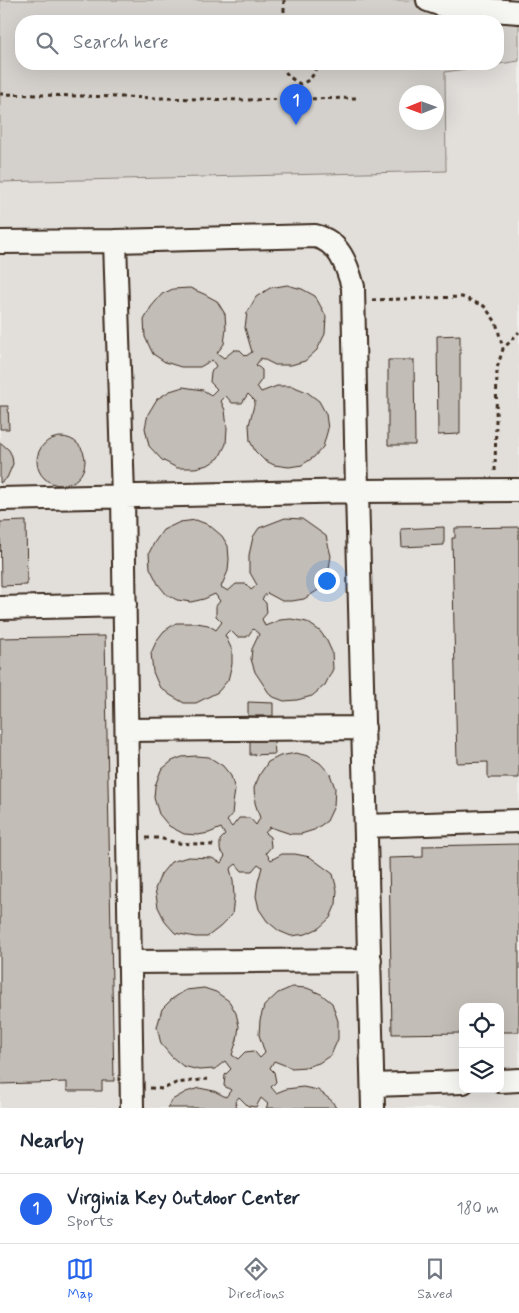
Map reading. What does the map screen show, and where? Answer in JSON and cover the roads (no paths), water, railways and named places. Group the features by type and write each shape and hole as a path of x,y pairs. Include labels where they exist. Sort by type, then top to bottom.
{"lane":[{"path":"428,0 448,7 519,12"},
{"path":"0,242 314,236 325,238 336,247 344,263 352,287 353,301 373,1108"},
{"path":"115,241 123,496 132,1098"},
{"path":"0,499 357,491 519,490"},
{"path":"0,608 125,605"},
{"path":"127,730 364,728"},
{"path":"366,826 519,821"},
{"path":"130,962 370,960"},
{"path":"504,1081 519,1080"},
{"path":"372,1085 459,1082"}],"place":[{"name":"Virginia Key Outdoor Center","path":"296,125"}]}
